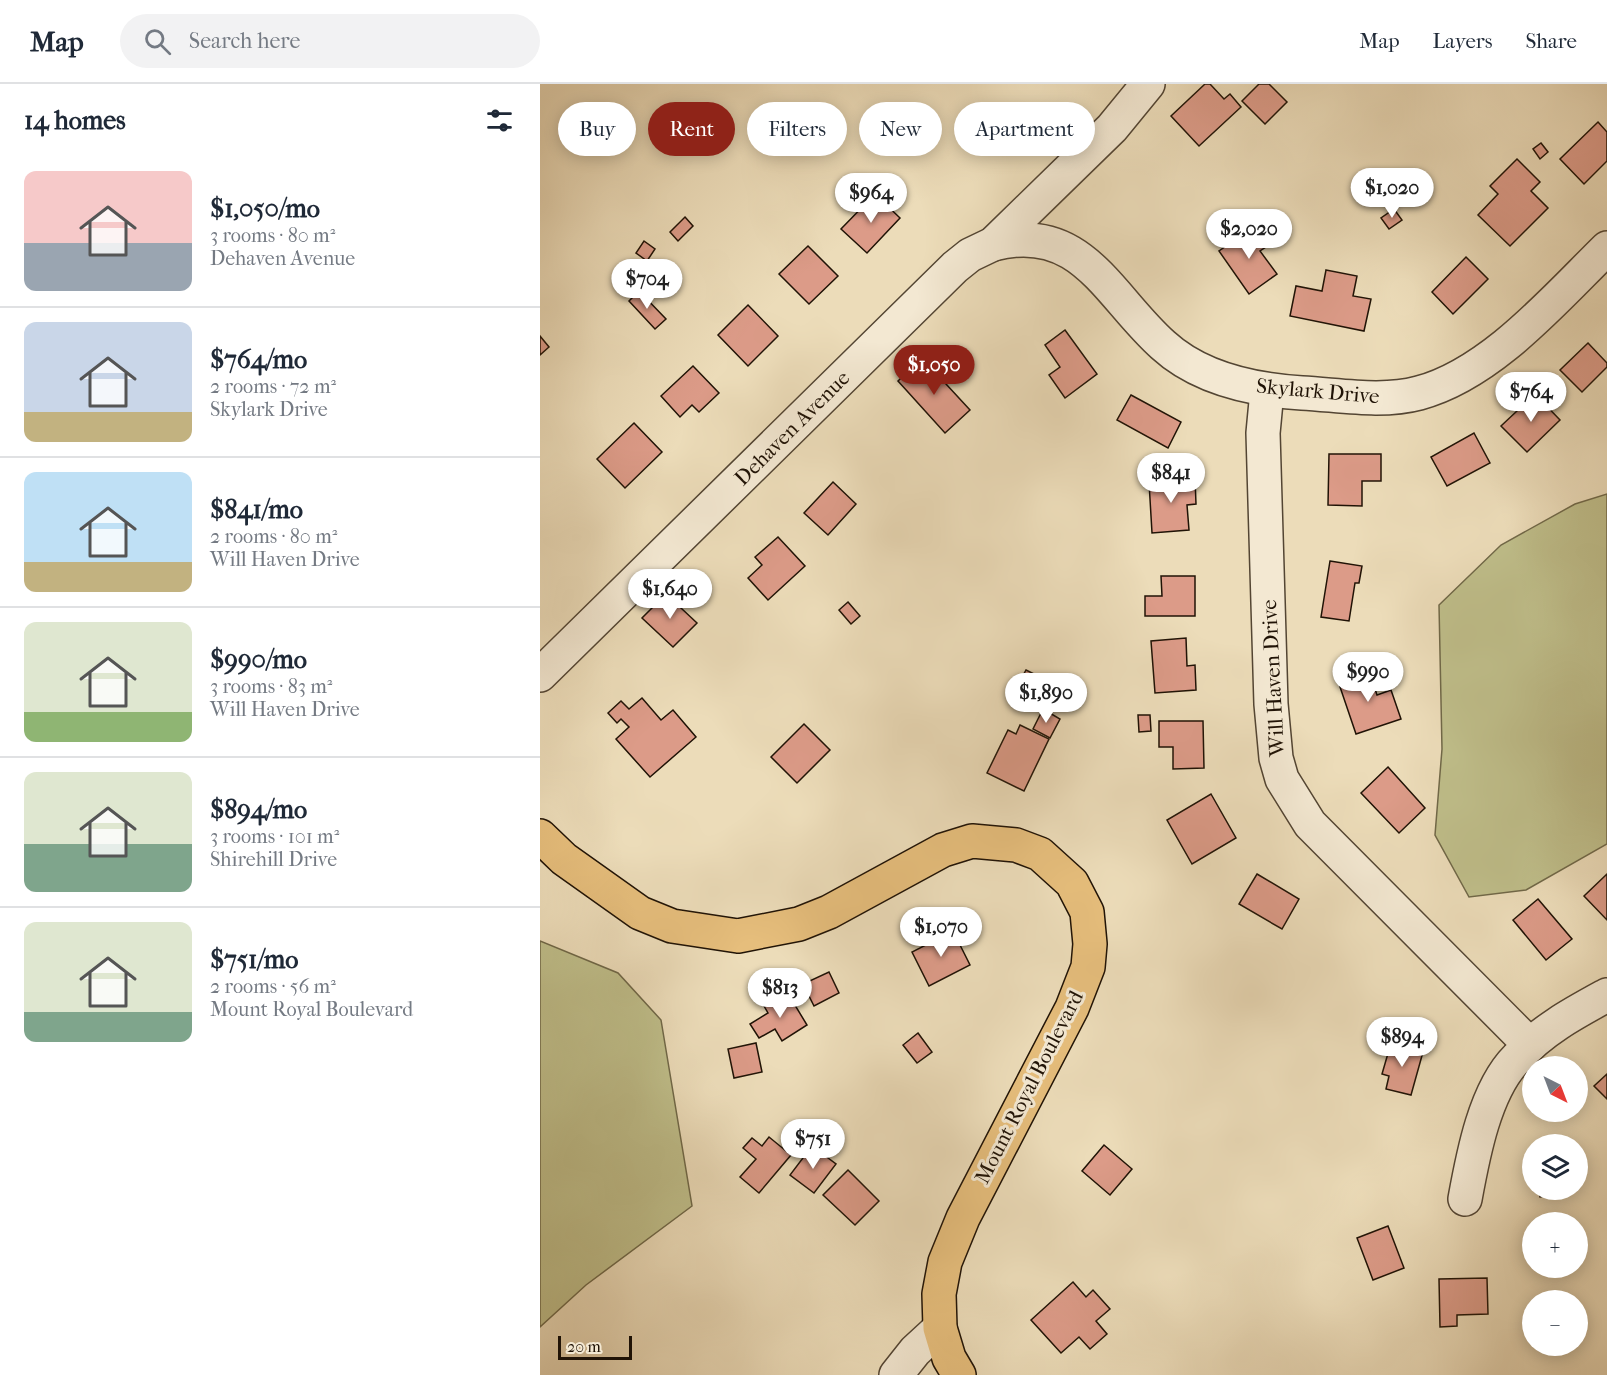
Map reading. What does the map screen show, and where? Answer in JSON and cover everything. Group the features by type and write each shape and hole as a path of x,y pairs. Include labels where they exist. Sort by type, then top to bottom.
{"main road":[{"name":"Mount Royal Boulevard","path":"540,836 564,859 640,914 672,926 738,936 799,924 830,912 943,850 972,841 1016,844 1040,854 1072,883 1087,912 1090,944 1088,967 1072,1008 963,1218 945,1262 939,1294 940,1329 949,1358 959,1375"}],"street":[{"name":"Dehaven Avenue","path":"540,675 955,267 970,255 993,244 1112,128 1148,84"},
{"name":"Skylark Drive","path":"993,244 1017,237 1042,240 1078,256 1096,272 1164,347 1203,370 1268,391 1368,398 1418,393 1445,384 1469,371 1504,344 1607,248"},
{"name":"Will Haven Drive","path":"1268,391 1263,433 1271,704 1276,758 1282,779 1310,824 1530,1045"},
{"path":"1464,1199 1478,1141 1490,1105 1505,1074 1530,1045 1548,1029 1607,995"},
{"path":"896,1375 915,1351 940,1329"}],"shaded area":[{"path":"1607,494 1607,844 1526,890 1469,897 1435,835 1442,749 1439,605 1501,545 1575,504"},
{"path":"540,941 618,973 661,1020 692,1206 586,1285 540,1327"}],"building":[{"path":"1205,84 1210,84 1224,99 1230,94 1241,107 1199,146 1171,116"},
{"path":"1259,84 1269,84 1287,102 1265,124 1242,101"},
{"path":"1598,122 1607,132 1607,161 1584,184 1560,159"},
{"path":"1541,143 1548,152 1540,159 1533,149"},
{"path":"1517,159 1540,182 1531,191 1548,208 1510,246 1478,215 1498,194 1490,186"},
{"path":"875,194 900,218 867,253 841,229"},
{"path":"1394,209 1402,220 1389,229 1381,218"},
{"path":"685,217 693,226 678,241 670,232"},
{"path":"1255,226 1269,245 1260,251 1277,274 1249,294 1219,251"},
{"path":"644,241 655,249 647,261 636,253"},
{"path":"808,246 838,276 809,304 779,274"},
{"path":"1466,257 1488,279 1453,314 1432,292"},
{"path":"1326,270 1357,276 1353,296 1371,299 1364,331 1290,316 1296,286 1322,291"},
{"path":"639,291 666,319 655,329 629,301"},
{"path":"748,305 778,336 748,366 718,335"},
{"path":"1065,330 1097,374 1065,398 1049,375 1060,367 1045,345"},
{"path":"540,336 549,347 540,355"},
{"path":"1588,343 1607,363 1607,367 1582,392 1560,370"},
{"path":"922,358 970,410 945,433 898,381"},
{"path":"693,366 719,393 699,412 692,405 680,417 661,396"},
{"path":"1535,394 1560,420 1527,452 1501,426"},
{"path":"1131,395 1181,422 1168,448 1117,420"},
{"path":"634,423 662,452 625,488 597,459"},
{"path":"1474,433 1490,463 1447,486 1431,457"},
{"path":"1329,454 1381,454 1381,481 1362,481 1362,506 1328,505"},
{"path":"1195,478 1196,504 1187,505 1189,530 1152,533 1149,482"},
{"path":"833,482 856,504 828,535 804,513"},
{"path":"778,537 805,566 768,600 748,578 762,565 755,557"},
{"path":"1330,561 1362,566 1359,583 1355,583 1349,621 1321,617"},
{"path":"1161,576 1195,576 1195,616 1145,616 1145,596 1162,596"},
{"path":"666,594 697,623 673,647 642,618"},
{"path":"848,602 860,616 851,624 839,610"},
{"path":"1186,638 1187,666 1195,665 1196,690 1155,693 1151,641"},
{"path":"1026,670 1050,682 1037,708 1012,696"},
{"path":"1369,670 1377,695 1391,690 1401,719 1356,734 1338,681"},
{"path":"642,698 661,720 673,710 696,737 650,777 616,739 629,727 621,719 617,723 608,713 621,701 629,709"},
{"path":"1043,709 1060,719 1050,738 1033,729"},
{"path":"1138,715 1150,715 1151,731 1139,732"},
{"path":"1159,721 1203,721 1204,768 1173,769 1173,747 1159,747"},
{"path":"804,724 830,750 797,783 771,757"},
{"path":"1020,725 1049,739 1024,791 987,773 1008,730 1016,734"},
{"path":"1388,767 1425,808 1399,833 1361,793"},
{"path":"1211,794 1236,838 1192,864 1167,820"},
{"path":"1257,874 1299,899 1282,929 1239,904"},
{"path":"1607,874 1607,920 1584,896"},
{"path":"1538,899 1572,939 1546,960 1513,920"},
{"path":"953,931 970,965 929,986 912,952"},
{"path":"829,972 839,993 814,1006 803,984"},
{"path":"787,992 807,1025 782,1041 775,1029 759,1038 750,1024 768,1013 764,1006"},
{"path":"918,1033 932,1052 917,1063 903,1045"},
{"path":"756,1043 762,1072 734,1078 728,1049"},
{"path":"1391,1043 1423,1052 1411,1095 1386,1089 1389,1076 1382,1074"},
{"path":"1607,1074 1607,1099 1594,1086"},
{"path":"769,1137 791,1155 759,1193 740,1177 756,1159 743,1148 752,1138 762,1146"},
{"path":"1104,1145 1132,1169 1110,1195 1082,1171"},
{"path":"812,1146 836,1164 814,1193 790,1175"},
{"path":"848,1170 879,1201 855,1225 823,1195"},
{"path":"1388,1226 1404,1268 1373,1280 1357,1238"},
{"path":"1487,1278 1488,1314 1457,1315 1457,1326 1440,1327 1439,1279"},
{"path":"1073,1282 1086,1297 1093,1290 1110,1309 1096,1321 1107,1334 1090,1349 1079,1337 1061,1353 1031,1320"}]}
